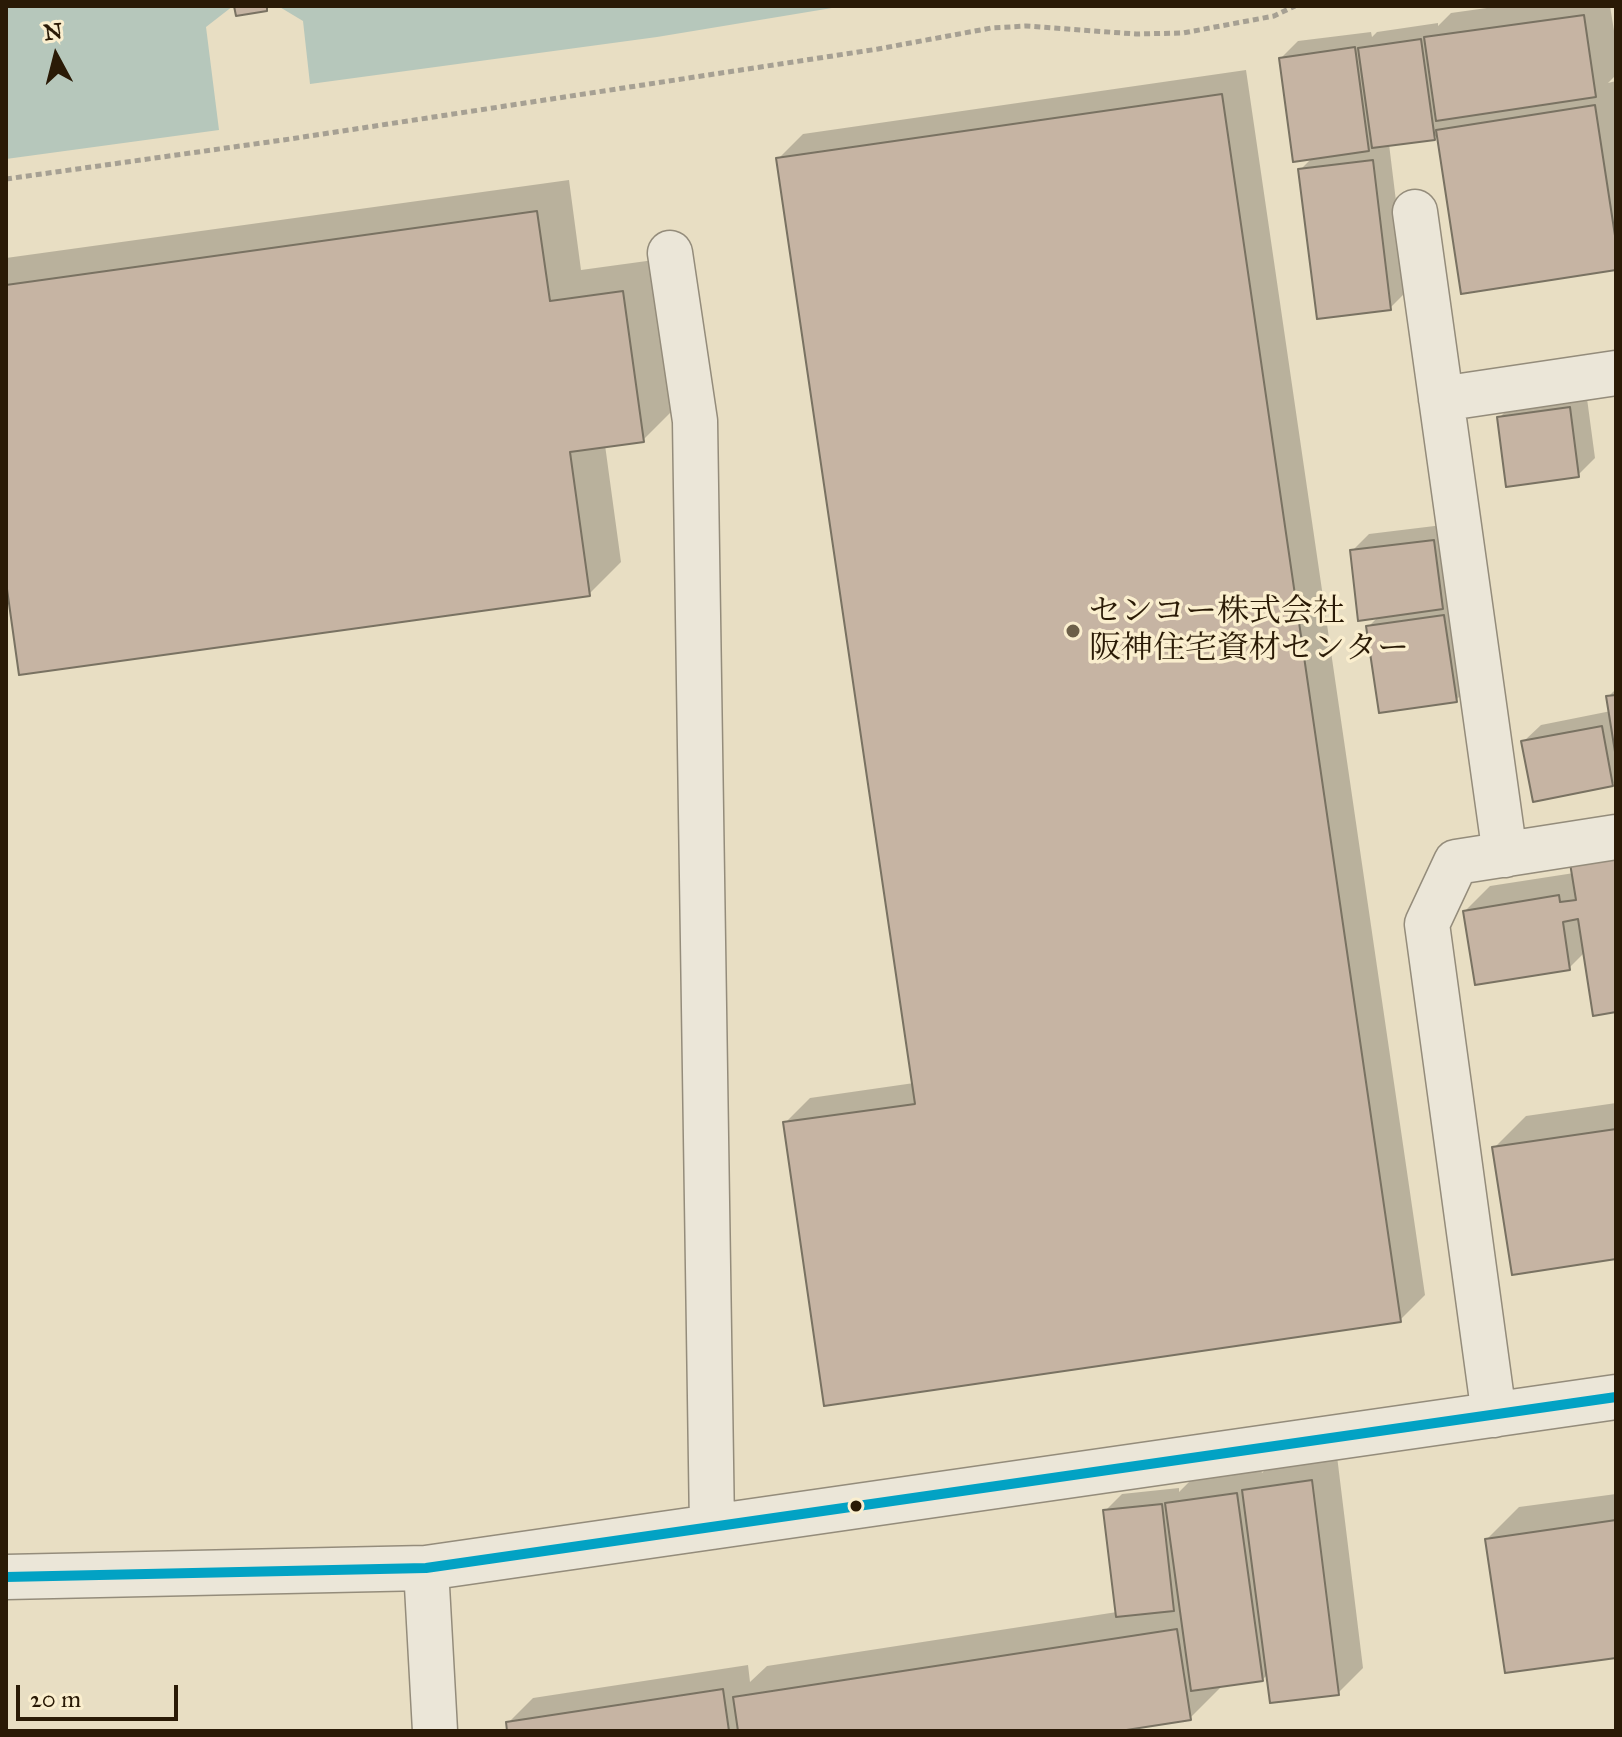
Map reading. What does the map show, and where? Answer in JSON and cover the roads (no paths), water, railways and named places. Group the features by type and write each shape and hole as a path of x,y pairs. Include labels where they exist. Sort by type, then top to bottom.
{"street":[{"path":"1415,212 1505,855"},
{"path":"670,253 695,421 712,1527"},
{"path":"1441,399 1616,373"},
{"path":"1494,1415 1427,924 1456,862 1616,837"},
{"path":"6,1577 426,1568 1616,1397"},
{"path":"426,1568 435,1731"}],"place":[{"name":"センコー株式会社 阪神住宅資材センター","path":"1073,631"}]}
